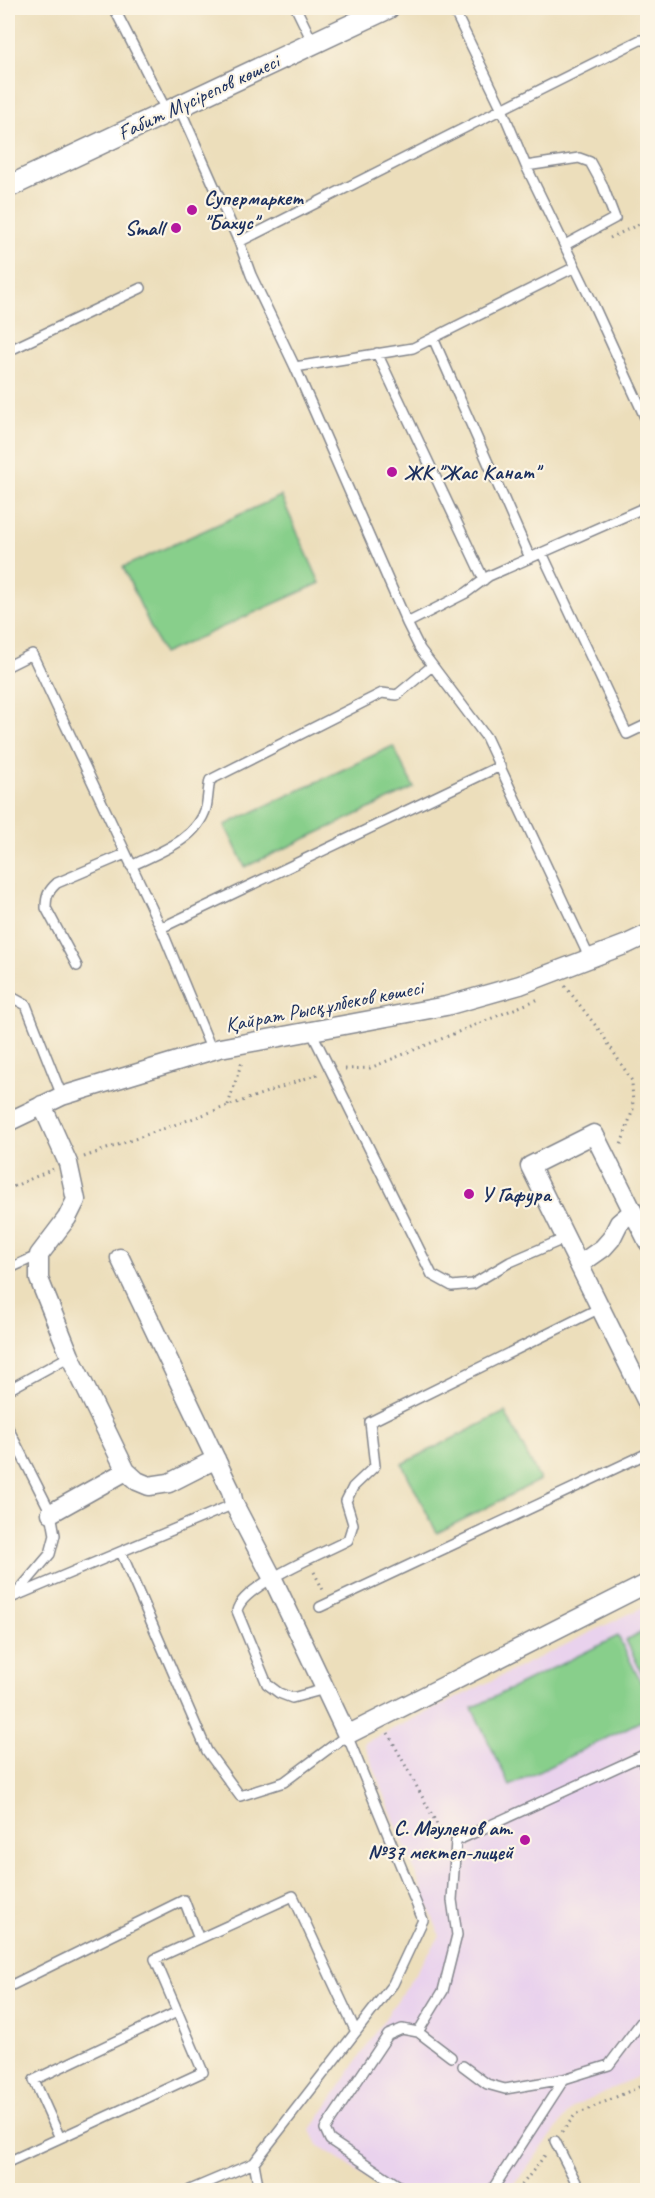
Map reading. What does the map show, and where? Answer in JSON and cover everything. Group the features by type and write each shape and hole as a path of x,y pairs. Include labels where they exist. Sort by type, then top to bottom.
{"street":[{"name":"Ғабит Мүсірепов көшесі","path":"8,187 388,8"},
{"name":"Қайрат Рысқұлбеков көшесі","path":"8,1122 62,1096 212,1051 446,1006 520,985 627,944 648,933"},
{"path":"42,1105 68,1163 76,1200 67,1218 39,1254 39,1279 70,1356 126,1471 137,1481 149,1486 169,1483 216,1459"},
{"path":"648,1242 594,1134 530,1166 648,1404"},
{"path":"579,1265 603,1248 611,1239 619,1223 633,1212"},
{"path":"120,1258 231,1491 234,1504 272,1577 347,1735 648,1583"},
{"path":"51,1513 126,1471"}],"lane":[{"path":"114,8 173,109 239,242 251,275 295,367 420,649 486,737 590,959"},
{"path":"296,8 313,43"},
{"path":"453,8 648,424"},
{"path":"239,242 640,40 648,40"},
{"path":"526,166 579,158 590,162 602,184 615,218 565,245"},
{"path":"295,367 413,348 575,267"},
{"path":"8,351 141,288"},
{"path":"433,338 530,558"},
{"path":"377,353 484,580"},
{"path":"408,623 466,593 484,580 648,506"},
{"path":"542,553 627,734 648,724"},
{"path":"8,666 32,654 161,928 212,1051"},
{"path":"131,866 179,842 197,828 206,808 210,780 382,693 397,695 432,666"},
{"path":"161,928 500,766"},
{"path":"77,966 46,908 49,889 57,883 125,854"},
{"path":"8,995 26,1005 62,1096"},
{"path":"312,1033 432,1275 452,1286 474,1284 510,1262 566,1238"},
{"path":"8,1269 39,1254"},
{"path":"325,1689 292,1698 279,1693 267,1684 237,1611 238,1604 272,1577 348,1540 353,1524 346,1502 353,1487 375,1466 370,1422 600,1308"},
{"path":"8,1390 70,1356"},
{"path":"8,1428 51,1513 56,1535 50,1554 10,1598"},
{"path":"320,1607 648,1453"},
{"path":"10,1598 234,1504"},
{"path":"121,1552 207,1751 240,1796 284,1782 347,1735 423,1920 393,1984 254,2163 190,2190"},
{"path":"418,2032 443,1991 457,1935 452,1900 456,1841 644,1755 648,1772"},
{"path":"8,2162 203,2072 155,1959 293,1896 356,2032"},
{"path":"8,1987 184,1900 199,1939"},
{"path":"60,2138 34,2080 177,2012"},
{"path":"463,2066 487,2084 505,2089 564,2079 609,2065 648,2013"},
{"path":"405,2190 330,2140 325,2129 388,2035 402,2029 418,2032 451,2057"},
{"path":"492,2190 564,2079"},
{"path":"555,2141 580,2190"},
{"path":"254,2163 259,2190"}],"path":[{"path":"556,971 566,988 602,1034 632,1081 633,1109 623,1136 614,1174"},
{"path":"8,1189 68,1163 330,1070 370,1068 545,997"},
{"path":"228,1106 248,1043"},
{"path":"308,1561 330,1602"},
{"path":"380,1718 439,1828 456,1841"},
{"path":"518,2190 575,2115 648,2083"}],"shaded area":[{"name":"С. Мәуленов ат. №37 мектеп-лицей","path":"647,1605 647,2072 573,2107 510,2190 386,2190 318,2145 311,2130 440,1936 364,1743"}],"green space":[{"path":"281,496 320,583 163,654 123,567"},
{"path":"393,746 414,788 245,867 225,825"},
{"path":"505,1412 540,1480 437,1533 402,1464"},
{"path":"647,1629 647,1684 626,1640"},
{"path":"618,1636 647,1695 647,1718 510,1786 472,1708"}],"place":[{"name":"Супермаркет \"Бахус\"","path":"192,210"},
{"name":"Small","path":"176,228"},
{"name":"ЖК \"Жас Канат\"","path":"392,472"},
{"name":"У Гафура","path":"469,1194"},
{"name":"С. Мәуленов ат. №37 мектеп-лицей","path":"525,1840"}]}
